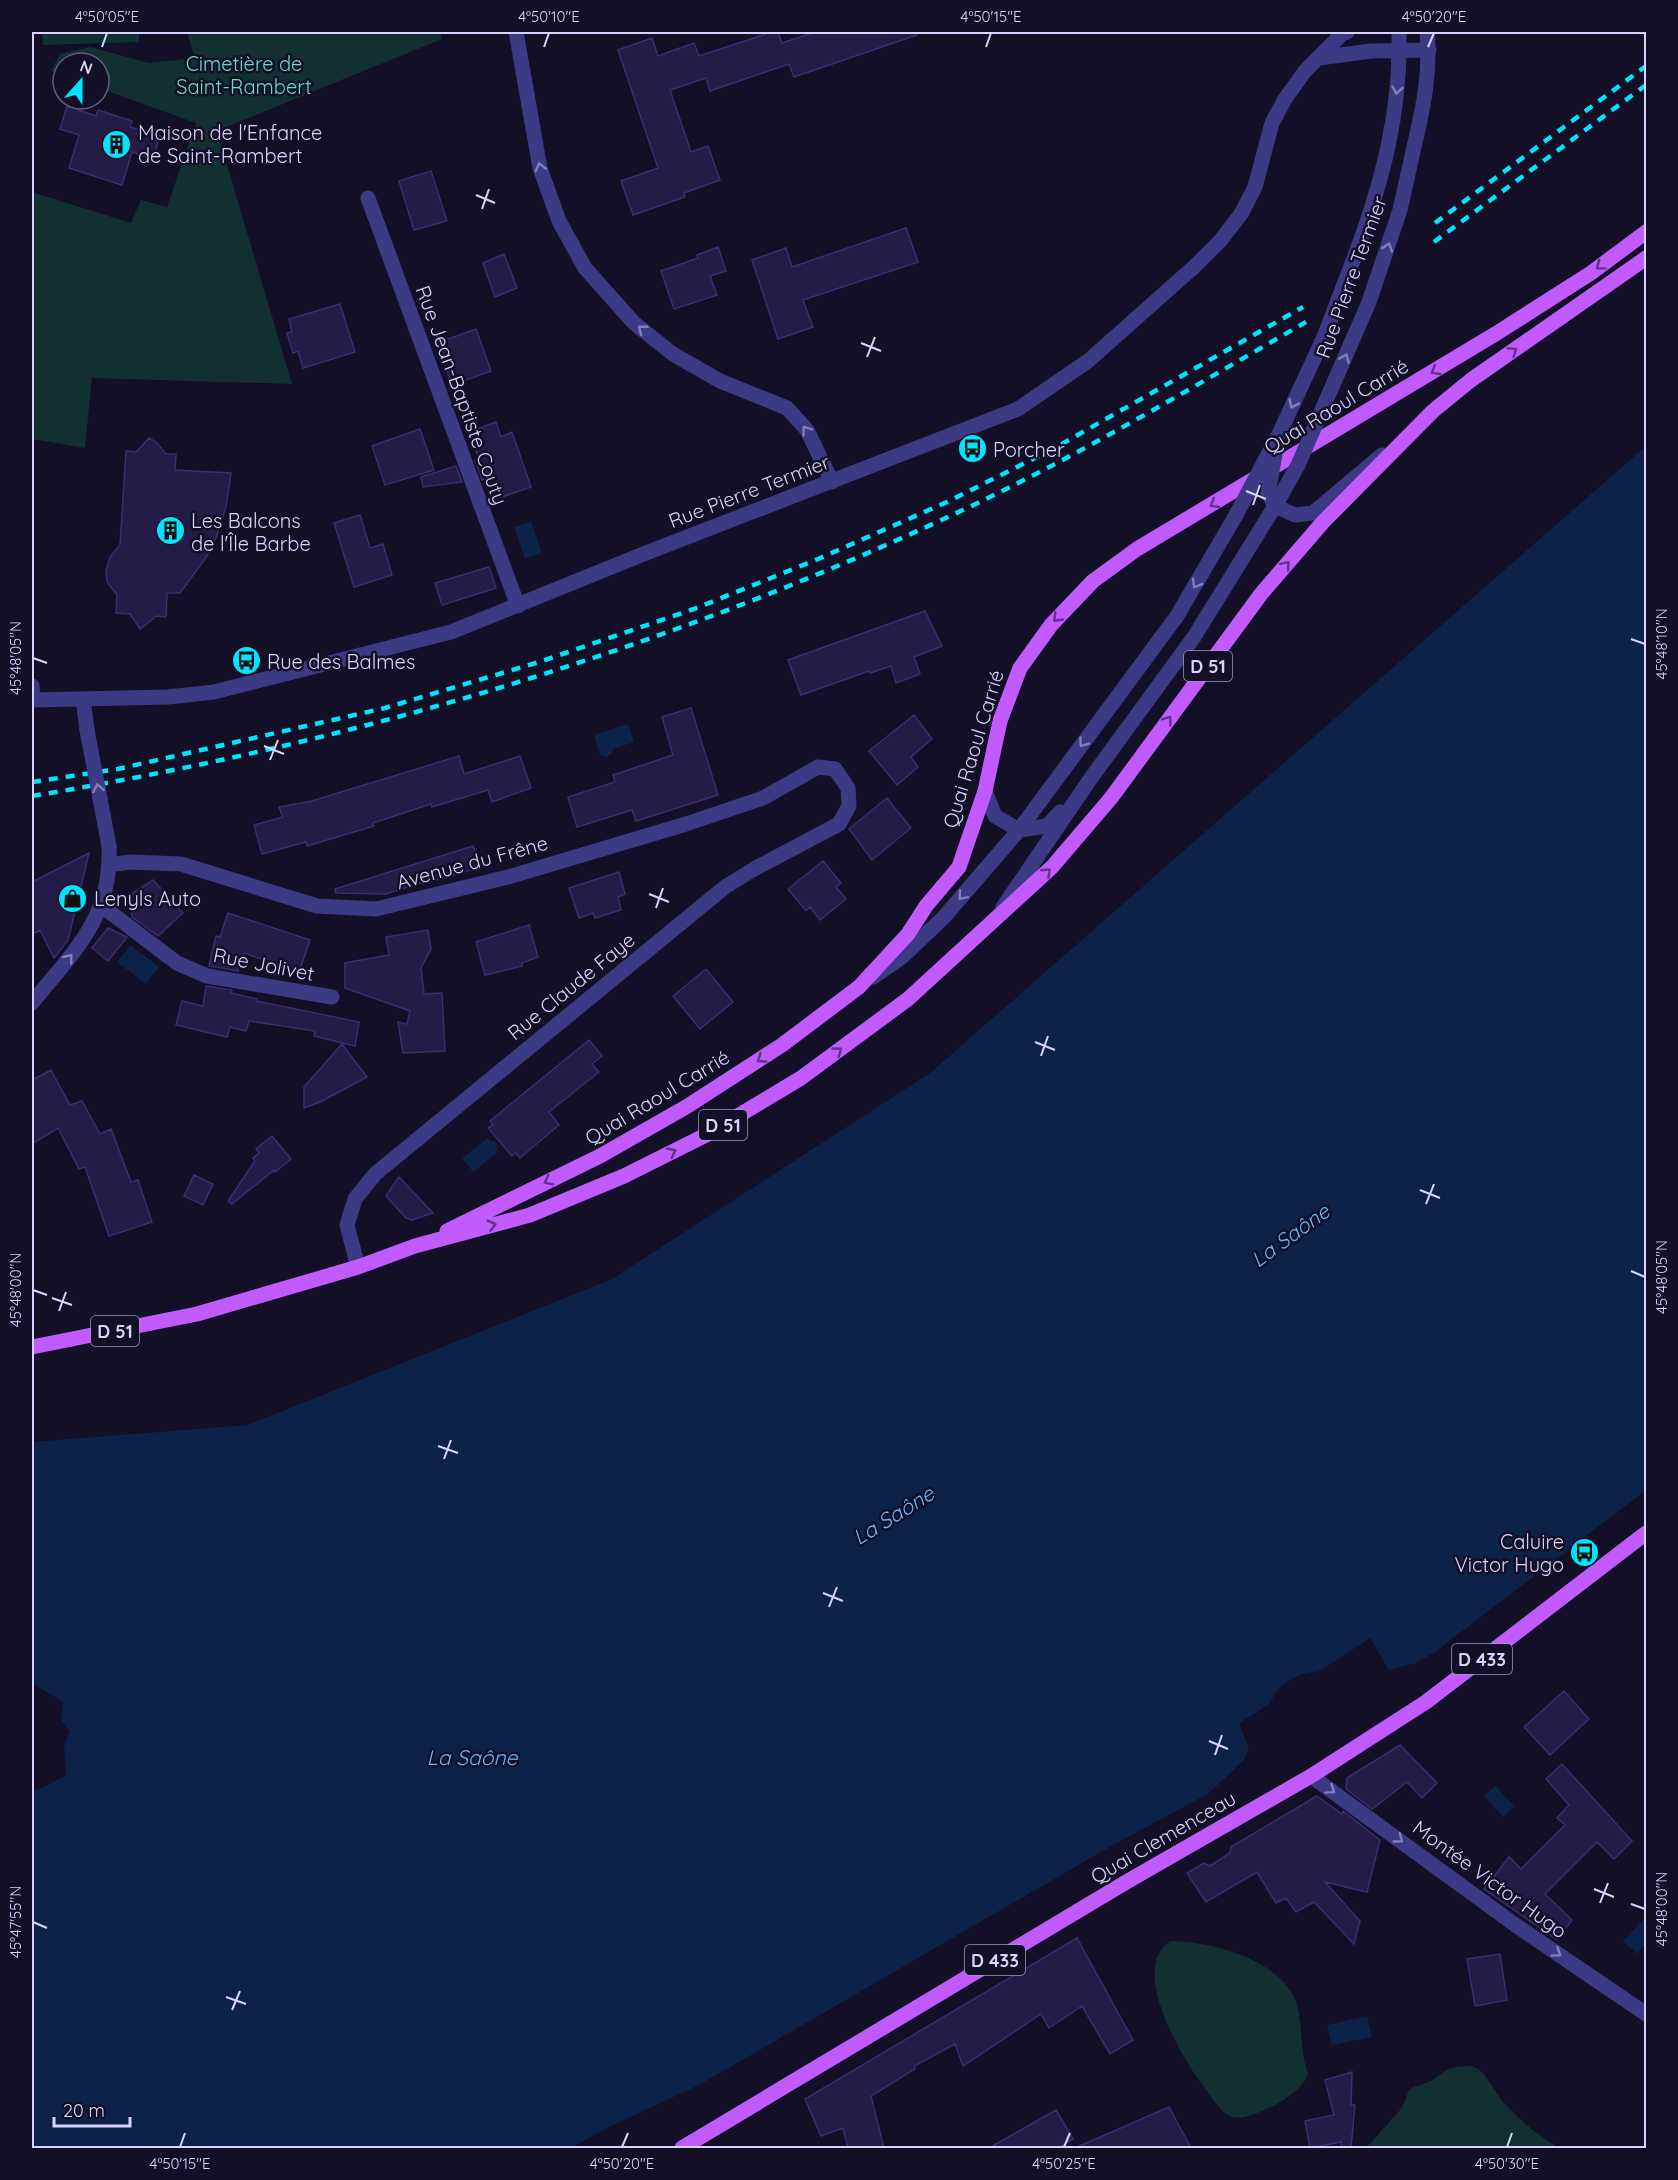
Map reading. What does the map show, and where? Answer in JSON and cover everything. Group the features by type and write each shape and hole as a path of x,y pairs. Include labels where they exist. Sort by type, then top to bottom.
{"main road":[{"name":"Quai Raoul Carrié","path":"415,1246 600,1156 686,1107 782,1045 859,987 908,934 926,906 958,867 985,791 1000,721 1020,668 1051,625 1094,581 1137,549 1497,333 1591,273 1647,232"},
{"name":"Quai Raoul Carrié","path":"32,1347 197,1314 358,1267 415,1246 530,1215 624,1176 706,1135 801,1078 908,999 1052,867 1111,798 1261,594 1323,522 1433,411 1471,380 1647,258"},
{"name":"Quai Clemenceau","path":"682,2148 1128,1881 1311,1776 1426,1702 1647,1533"}],"street":[{"path":"516,32 540,168 559,221 585,268 634,323 673,354 720,381 787,408 807,430 832,482"},
{"name":"Rue Pierre Termier","path":"32,695 82,699 168,697 214,692 452,632 646,553 1018,409 1088,361 1195,267 1220,241 1241,214 1255,187 1272,123 1281,107 1305,71 1342,34 1347,32"},
{"name":"Rue Pierre Termier","path":"859,987 902,957 944,917 1019,830 1177,616 1236,515 1280,432 1324,337 1373,209 1386,162 1399,77 1400,32"},
{"name":"Rue Pierre Termier","path":"989,927 1091,778 1194,637 1298,465 1369,302 1400,210 1424,104 1429,50 1427,32"},
{"path":"1319,58 1400,50 1429,50"},
{"name":"Rue Jean-Baptiste Couty","path":"368,198 518,606"},
{"path":"1275,506 1295,515 1313,513 1433,411"},
{"name":"Rue Pierre Termier","path":"1275,506 1268,493 1280,432"},
{"path":"32,1003 80,943 102,906 109,865 109,846 82,699"},
{"name":"Avenue du Frêne","path":"109,865 130,862 181,864 317,906 376,909 508,878 686,824 763,798 818,767 836,769"},
{"name":"Rue Claude Faye","path":"358,1267 347,1225 356,1199 375,1174 725,887 754,868 838,824 849,806 848,788 836,769"},
{"name":"Rue Pierre Termier","path":"1019,830 1047,826 1091,778"},
{"path":"985,791 995,816 1019,830"},
{"name":"Rue Jolivet","path":"102,906 177,963 207,976 332,998"},
{"name":"Montée Victor Hugo","path":"1311,1776 1514,1924 1647,2014"}],"green space":[{"path":"42,32 139,32 139,42 43,45"},
{"name":"Cimetière de Saint-Rambert","path":"187,32 440,32 442,39 217,131 292,384 92,378 85,448 32,439 32,192 131,223 141,200 167,207 196,123 111,92 111,53 149,63 195,58"},
{"path":"90,47 105,51 73,51"},
{"path":"1171,1941 1207,1945 1245,1956 1277,1976 1289,1989 1299,2013 1308,2074 1302,2084 1285,2099 1254,2114 1242,2118 1232,2117 1224,2113 1197,2078 1174,2039 1157,1993 1155,1972 1159,1954"},
{"path":"1464,2066 1475,2067 1481,2072 1517,2116 1560,2148 1366,2148 1400,2110 1408,2091 1431,2081 1445,2071"}],"water":[{"name":"La Saône","path":"1646,446 1646,1490 1435,1652 1416,1663 1389,1670 1370,1638 1320,1671 1302,1674 1286,1682 1268,1705 1239,1723 1249,1749 1244,1760 1208,1794 1113,1845 701,2084 607,2128 571,2148 32,2148 32,1790 40,1789 66,1775 64,1744 70,1731 61,1720 63,1702 32,1683 32,1442 248,1425 612,1279 930,1073"},
{"path":"531,522 542,553 525,559 514,527"},
{"path":"628,724 634,742 613,749 607,757 600,755 594,735"},
{"path":"130,945 159,967 146,984 117,962"},
{"path":"488,1138 497,1142 496,1148 499,1151 473,1172 462,1158"},
{"path":"1495,1786 1514,1806 1503,1817 1484,1796"},
{"path":"1646,1917 1646,1944 1637,1954 1623,1941"},
{"path":"1367,2016 1372,2037 1332,2045 1327,2025"}],"building":[{"path":"778,32 782,43 815,32 916,32 917,35 794,77 789,64 710,91 706,78 670,90 691,152 708,146 720,180 684,193 685,197 633,215 621,181 658,168 618,50 652,38 658,56 694,43 699,56"},
{"name":"Maison de l'Enfance de Saint-Rambert","path":"65,111 82,111 96,116 98,111 101,111 132,121 130,127 160,136 153,159 132,152 122,185 69,168 79,135 60,129"},
{"path":"431,171 447,221 414,230 399,181"},
{"path":"906,228 918,262 803,300 813,327 778,339 752,260 786,248 792,267"},
{"path":"718,247 726,271 710,276 717,295 674,309 661,271 698,258 697,255"},
{"path":"504,254 517,288 495,297 483,263"},
{"path":"340,304 355,352 303,368 298,351 293,353 287,333 292,332 289,319"},
{"path":"476,329 491,371 452,385 437,343"},
{"path":"496,422 501,437 512,432 531,487 493,500 486,479 482,480 475,460 479,459 469,432"},
{"path":"420,429 434,470 385,485 372,446"},
{"name":"Les Balcons de l'Île Barbe","path":"149,438 156,442 166,454 176,454 175,470 231,473 226,507 216,538 207,556 180,593 167,593 166,617 157,616 140,629 130,614 116,613 117,595 107,582 106,570 110,557 120,545 126,451 136,452"},
{"path":"456,466 462,482 423,487 421,477"},
{"path":"360,515 370,548 383,544 392,575 354,587 334,523"},
{"path":"489,567 496,588 442,605 435,583"},
{"path":"925,611 942,646 914,657 920,674 896,683 891,666 870,673 869,671 801,695 788,660"},
{"path":"691,708 718,795 636,821 632,810 577,827 568,797 615,782 613,775 673,755 662,717"},
{"path":"914,715 932,739 911,757 918,767 897,785 869,751"},
{"path":"459,756 464,774 520,756 531,788 492,802 488,790 432,807 431,804 373,823 374,826 307,846 306,842 262,854 254,825 283,817 279,807 312,801"},
{"path":"887,798 911,828 872,860 849,829"},
{"path":"473,846 480,867 386,894 336,893 335,889"},
{"path":"89,853 68,940 54,958 40,930 32,934 32,882"},
{"path":"823,861 841,883 836,887 846,899 820,920 810,907 806,911 788,889"},
{"path":"619,872 625,894 618,897 621,910 595,918 593,913 579,918 569,888"},
{"path":"153,880 183,913 158,936 132,917 130,895"},
{"path":"228,913 310,940 299,972 244,953 238,971 209,966 216,936 220,937"},
{"path":"529,925 538,957 522,963 522,966 485,975 476,942"},
{"path":"108,928 127,937 108,961 92,948"},
{"path":"428,930 431,949 421,968 424,994 442,993 445,1051 403,1053 398,1022 407,1024 410,1011 345,988 345,963 389,955 386,937"},
{"path":"706,969 733,1002 700,1029 673,996"},
{"path":"206,986 232,990 231,993 257,999 256,1001 359,1022 355,1046 314,1036 315,1031 249,1021 246,1031 230,1027 227,1037 176,1025 182,1001 203,1006"},
{"path":"589,1040 602,1056 592,1064 599,1072 549,1112 559,1125 520,1158 516,1153 512,1156 488,1128 493,1125 490,1121"},
{"path":"342,1044 367,1077 304,1108 304,1087"},
{"path":"51,1070 70,1105 82,1101 100,1134 111,1129 131,1182 138,1180 152,1222 109,1236 85,1167 79,1169 58,1128 32,1144 32,1080"},
{"path":"272,1136 291,1159 232,1204 228,1201 255,1161 253,1158 259,1153 256,1149"},
{"path":"194,1175 213,1184 203,1205 184,1196"},
{"path":"399,1177 433,1213 412,1220 406,1218 386,1196"},
{"path":"1564,1691 1589,1719 1550,1755 1524,1727"},
{"path":"1400,1745 1437,1783 1422,1798 1407,1782 1372,1809 1346,1789 1347,1778"},
{"path":"1562,1764 1632,1841 1614,1859 1597,1842 1545,1894 1572,1920 1557,1940 1484,1889 1509,1857 1521,1869 1565,1825 1557,1818 1569,1805 1546,1779"},
{"path":"1317,1796 1342,1814 1343,1811 1380,1840 1367,1892 1325,1882 1360,1921 1354,1944 1314,1902 1296,1912 1286,1898 1276,1903 1257,1872 1206,1902 1187,1873 1204,1863 1210,1866 1230,1853 1231,1847"},
{"path":"1077,1938 1133,2040 1110,2054 1082,2006 1049,2028 1041,2014 963,2066 955,2044 914,2066 915,2069 871,2096 884,2148 848,2148 843,2128 821,2136 805,2099"},
{"path":"1500,1954 1507,2000 1475,2006 1467,1959"},
{"path":"1352,2072 1351,2105 1355,2105 1351,2148 1342,2148 1341,2142 1310,2148 1305,2121 1334,2115 1325,2080"},
{"path":"1169,2107 1191,2148 1075,2148"},
{"path":"1056,2110 1073,2139 1058,2148 989,2148"}],"railway":[{"path":"1435,223 1646,66"},
{"path":"1434,242 1646,85"},
{"path":"32,782 118,769 385,708 539,662 694,609 818,559 947,502 1053,449 1303,307"},
{"path":"32,796 150,775 385,720 500,688 615,651 728,610 840,565 996,494 1130,423 1306,322"}],"place":[{"name":"Maison de l'Enfance de Saint-Rambert","path":"117,144"},
{"name":"Porcher","path":"972,449"},
{"name":"Les Balcons de l'Île Barbe","path":"170,531"},
{"name":"Rue des Balmes","path":"246,661"},
{"name":"Lenyls Auto","path":"73,898"},
{"name":"Caluire Victor Hugo","path":"1585,1553"}]}
